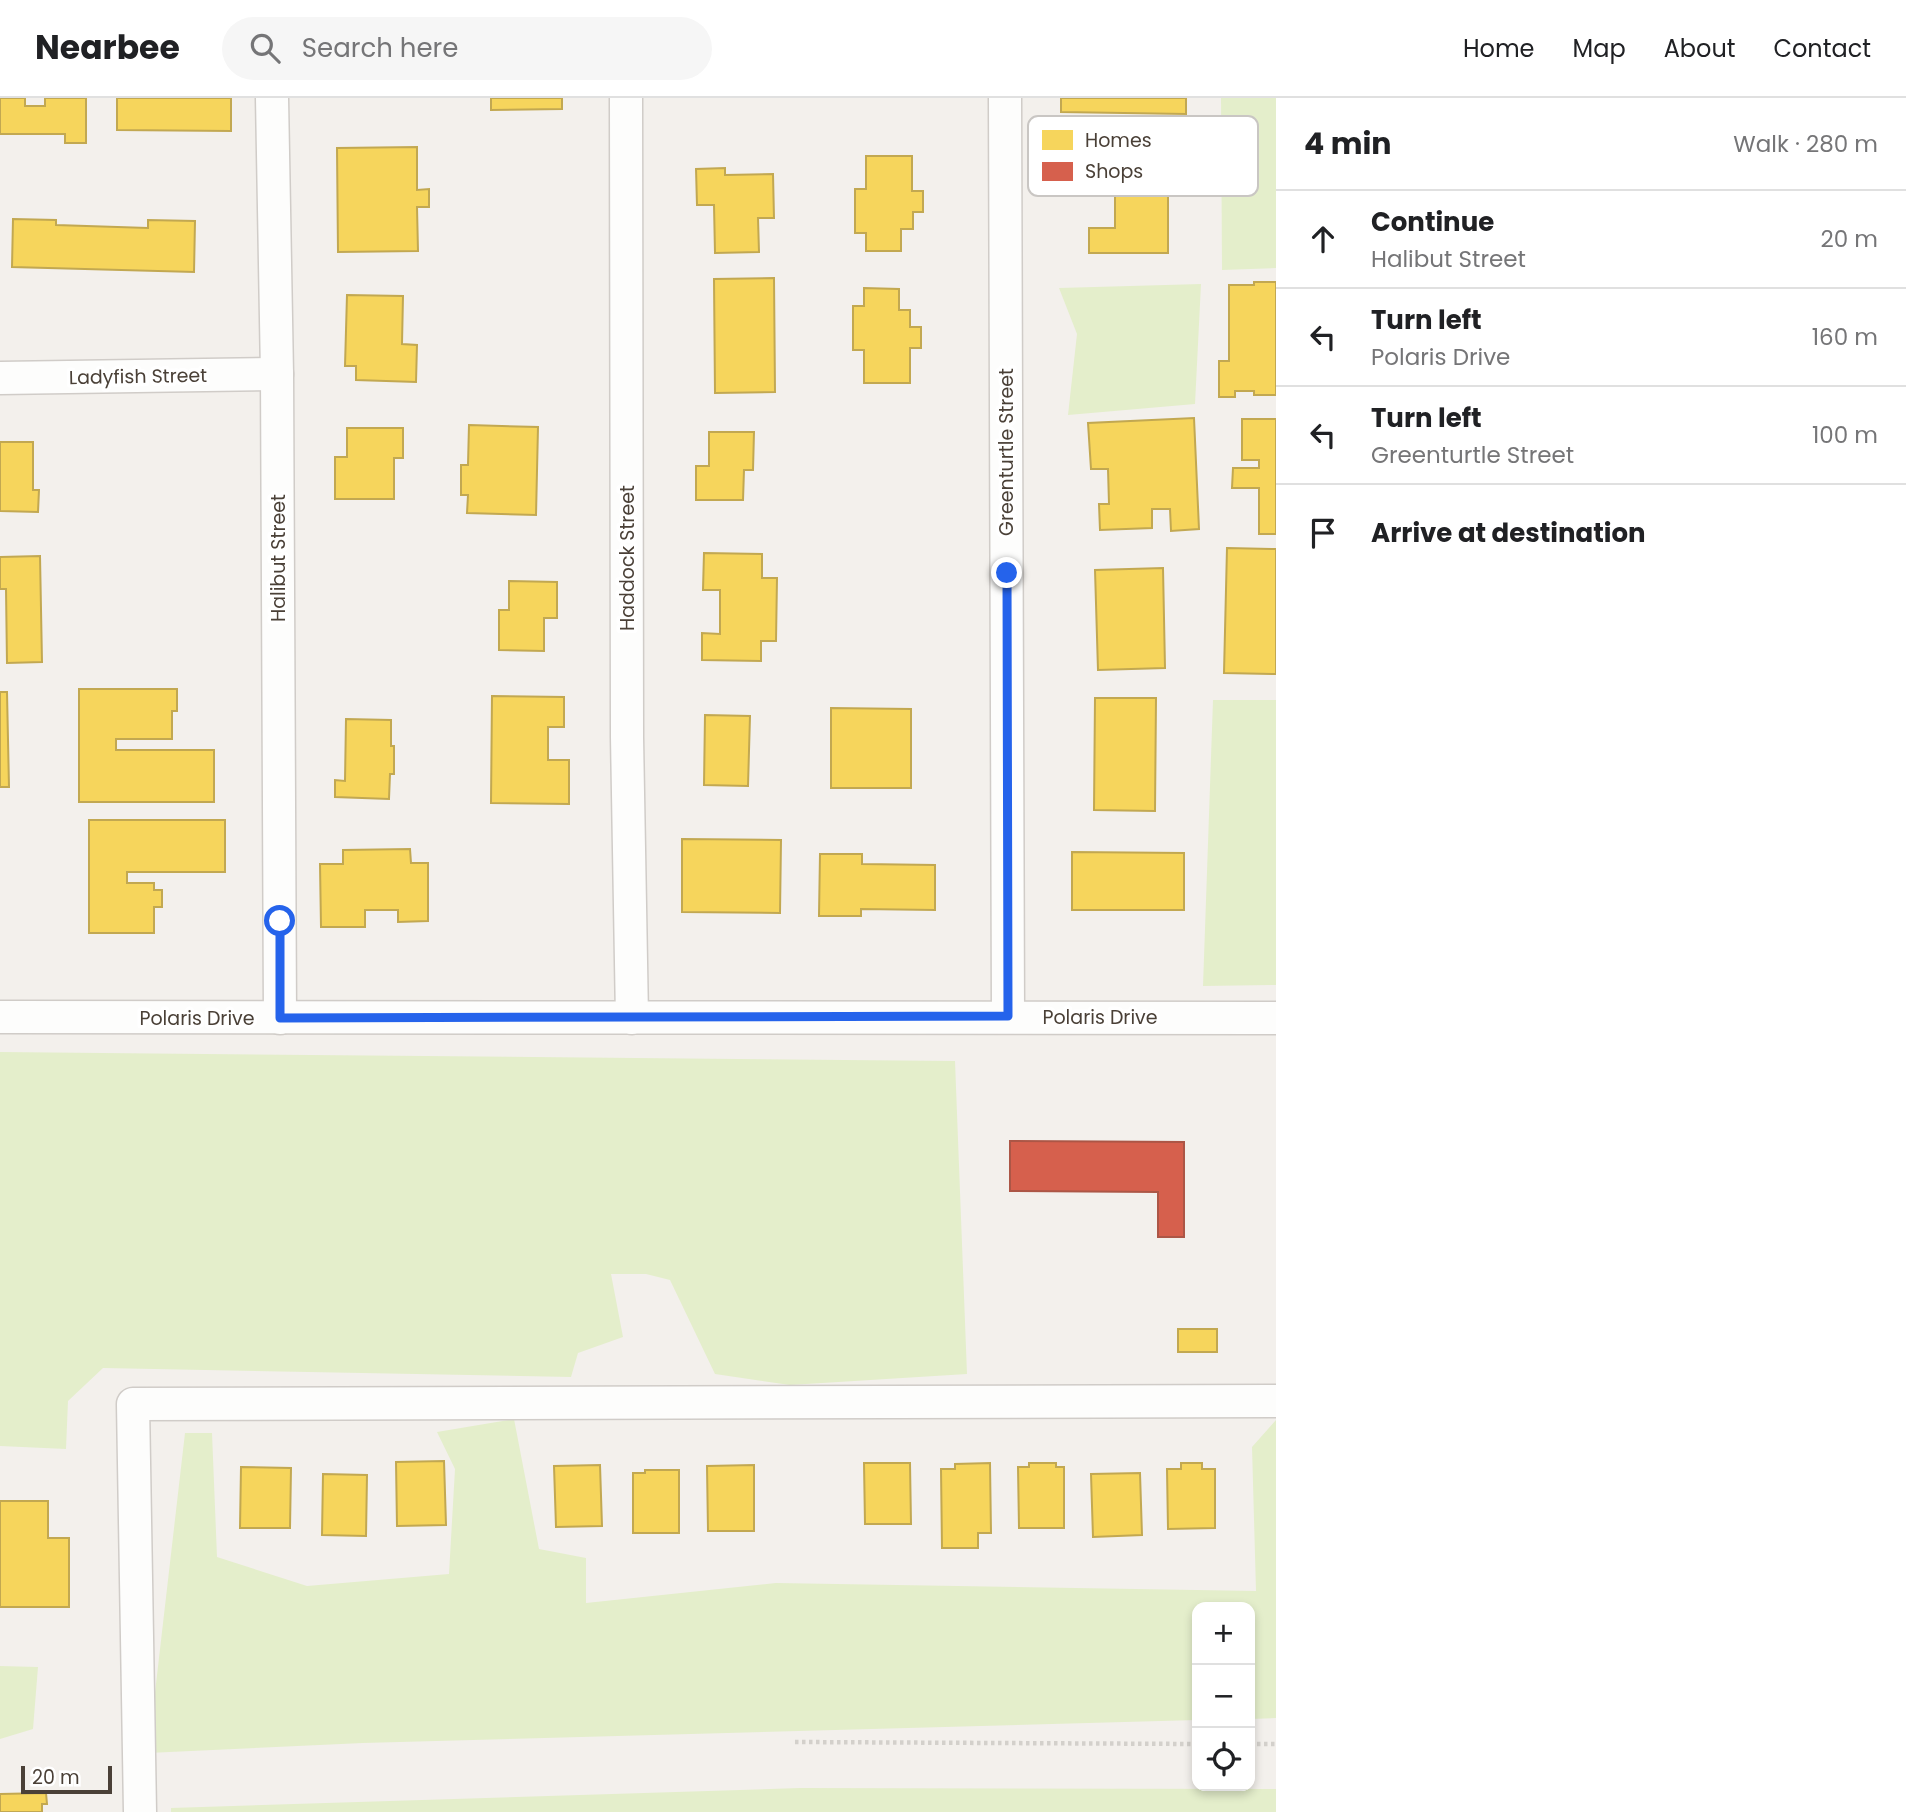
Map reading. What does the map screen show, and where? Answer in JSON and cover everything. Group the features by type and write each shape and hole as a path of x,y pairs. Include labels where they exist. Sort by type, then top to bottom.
{"street":[{"name":"Halibut Street","path":"272,98 277,374 280,1018"},
{"name":"Haddock Street","path":"626,98 627,723 632,1018"},
{"name":"Greenturtle Street","path":"1005,98 1008,1016"},
{"name":"Ladyfish Street","path":"0,378 277,374"},
{"name":"Polaris Drive","path":"0,1017 1276,1018"},
{"path":"140,1812 133,1404 1276,1401"}],"path":[{"path":"794,1742 1192,1744"},
{"path":"1255,1744 1276,1744"}],"green space":[{"path":"1221,98 1276,98 1276,268 1222,270 1222,196 1258,196 1258,116 1221,116"},
{"path":"1201,284 1195,404 1068,415 1077,334 1059,288"},
{"path":"1213,700 1276,700 1276,985 1203,986"},
{"path":"0,1052 955,1061 967,1374 790,1385 715,1374 670,1280 646,1274 611,1274 623,1337 578,1353 571,1377 103,1368 68,1401 66,1449 0,1446"},
{"path":"514,1419 539,1549 586,1558 586,1603 776,1583 1256,1591 1252,1447 1276,1420 1276,1718 1255,1719 1255,1602 1192,1602 1192,1720 363,1743 148,1753 185,1433 212,1433 217,1557 307,1586 449,1574 455,1469 437,1432"},
{"path":"0,1666 38,1667 33,1729 0,1739"},
{"path":"800,1788 1192,1789 1192,1791 1276,1789 1276,1812 171,1812 171,1808"}],"building: Homes":[{"path":"0,98 25,98 25,106 45,106 45,98 86,98 86,143 65,143 65,134 0,134"},
{"path":"117,98 231,98 231,131 117,130"},
{"path":"491,98 562,98 562,109 491,110"},
{"path":"1061,98 1186,98 1186,114 1061,112"},
{"path":"417,147 417,190 429,189 429,207 417,207 418,251 338,252 337,148"},
{"path":"866,156 912,156 912,191 923,191 923,212 913,212 913,229 901,229 901,251 866,251 866,233 855,233 855,189 866,189"},
{"path":"725,168 725,175 773,174 774,218 758,218 759,252 715,253 714,205 697,205 696,169"},
{"path":"1115,196 1168,196 1168,253 1089,253 1089,228 1115,228"},
{"path":"13,219 56,220 56,225 148,228 148,220 195,221 194,272 12,267"},
{"path":"774,278 775,392 715,393 714,279"},
{"path":"1254,282 1276,282 1276,395 1254,395 1254,391 1235,391 1235,397 1219,397 1219,361 1229,361 1229,285 1254,285"},
{"path":"864,288 899,289 899,310 910,310 910,327 921,327 921,348 910,348 910,383 864,383 864,350 853,350 853,306 864,306"},
{"path":"347,295 403,296 402,344 417,345 416,382 356,380 356,366 345,366"},
{"path":"1194,418 1199,529 1171,531 1170,509 1152,509 1152,528 1100,530 1099,504 1109,504 1108,469 1091,469 1088,423"},
{"path":"1242,419 1276,419 1276,534 1259,534 1259,488 1232,488 1233,468 1259,468 1259,460 1242,460"},
{"path":"469,425 538,427 536,515 467,513 468,495 461,495 461,465 468,465"},
{"path":"347,428 403,428 403,458 394,458 394,499 335,499 335,457 347,457"},
{"path":"709,432 754,432 753,470 744,470 743,500 696,500 696,466 709,466"},
{"path":"0,442 33,442 33,490 39,490 38,512 0,511"},
{"path":"1227,548 1276,549 1276,674 1224,673"},
{"path":"704,553 762,554 762,578 777,578 776,641 761,641 761,661 702,660 702,633 720,634 720,590 703,590"},
{"path":"40,556 42,662 7,663 6,589 0,589 0,557"},
{"path":"1163,568 1165,668 1098,670 1095,570"},
{"path":"509,581 557,582 557,618 544,618 544,651 499,650 499,610 509,610"},
{"path":"79,689 177,689 177,711 172,711 172,739 116,739 116,750 214,750 214,802 79,802"},
{"path":"0,692 7,692 9,787 0,787"},
{"path":"492,696 564,697 564,727 548,727 548,760 569,760 569,804 491,803"},
{"path":"1095,698 1156,698 1155,811 1094,810"},
{"path":"831,708 911,709 911,788 831,788"},
{"path":"705,715 750,716 748,786 704,785"},
{"path":"346,719 391,720 394,774 390,774 389,799 335,797 335,780 345,781"},
{"path":"89,820 225,820 225,872 127,872 127,883 154,883 154,890 162,890 162,907 154,907 154,933 89,933"},
{"path":"682,839 781,840 780,913 682,912"},
{"path":"410,849 411,863 428,863 428,921 398,922 398,910 365,910 365,927 321,927 320,864 343,864 343,850"},
{"path":"1072,852 1184,853 1184,910 1072,910"},
{"path":"820,854 862,854 862,864 935,865 935,910 861,909 861,916 819,916"},
{"path":"1178,1329 1217,1329 1217,1352 1178,1352"},
{"path":"444,1461 446,1525 397,1526 396,1462"},
{"path":"864,1463 910,1463 911,1524 865,1524"},
{"path":"990,1463 991,1533 978,1533 978,1548 942,1548 941,1469 955,1469 955,1464"},
{"path":"1029,1463 1056,1463 1056,1467 1064,1467 1064,1528 1019,1528 1018,1467 1029,1467"},
{"path":"1181,1463 1202,1463 1202,1469 1215,1469 1215,1528 1168,1529 1167,1469 1181,1469"},
{"path":"600,1465 602,1526 556,1527 554,1466"},
{"path":"754,1465 754,1531 708,1531 707,1466"},
{"path":"241,1467 291,1468 290,1528 240,1528"},
{"path":"645,1470 679,1470 679,1533 633,1533 633,1473 645,1473"},
{"path":"1140,1473 1142,1535 1093,1537 1091,1474"},
{"path":"323,1474 367,1475 366,1536 322,1535"},
{"path":"0,1501 48,1501 48,1538 69,1538 69,1607 0,1607"},
{"path":"46,1793 47,1804 42,1804 42,1812 0,1812 0,1794"}],"building: Shops":[{"path":"1010,1141 1184,1142 1184,1237 1158,1237 1158,1192 1010,1191"}],"route":[{"path":"280,921 280,1018 1008,1016 1007,573"}]}
